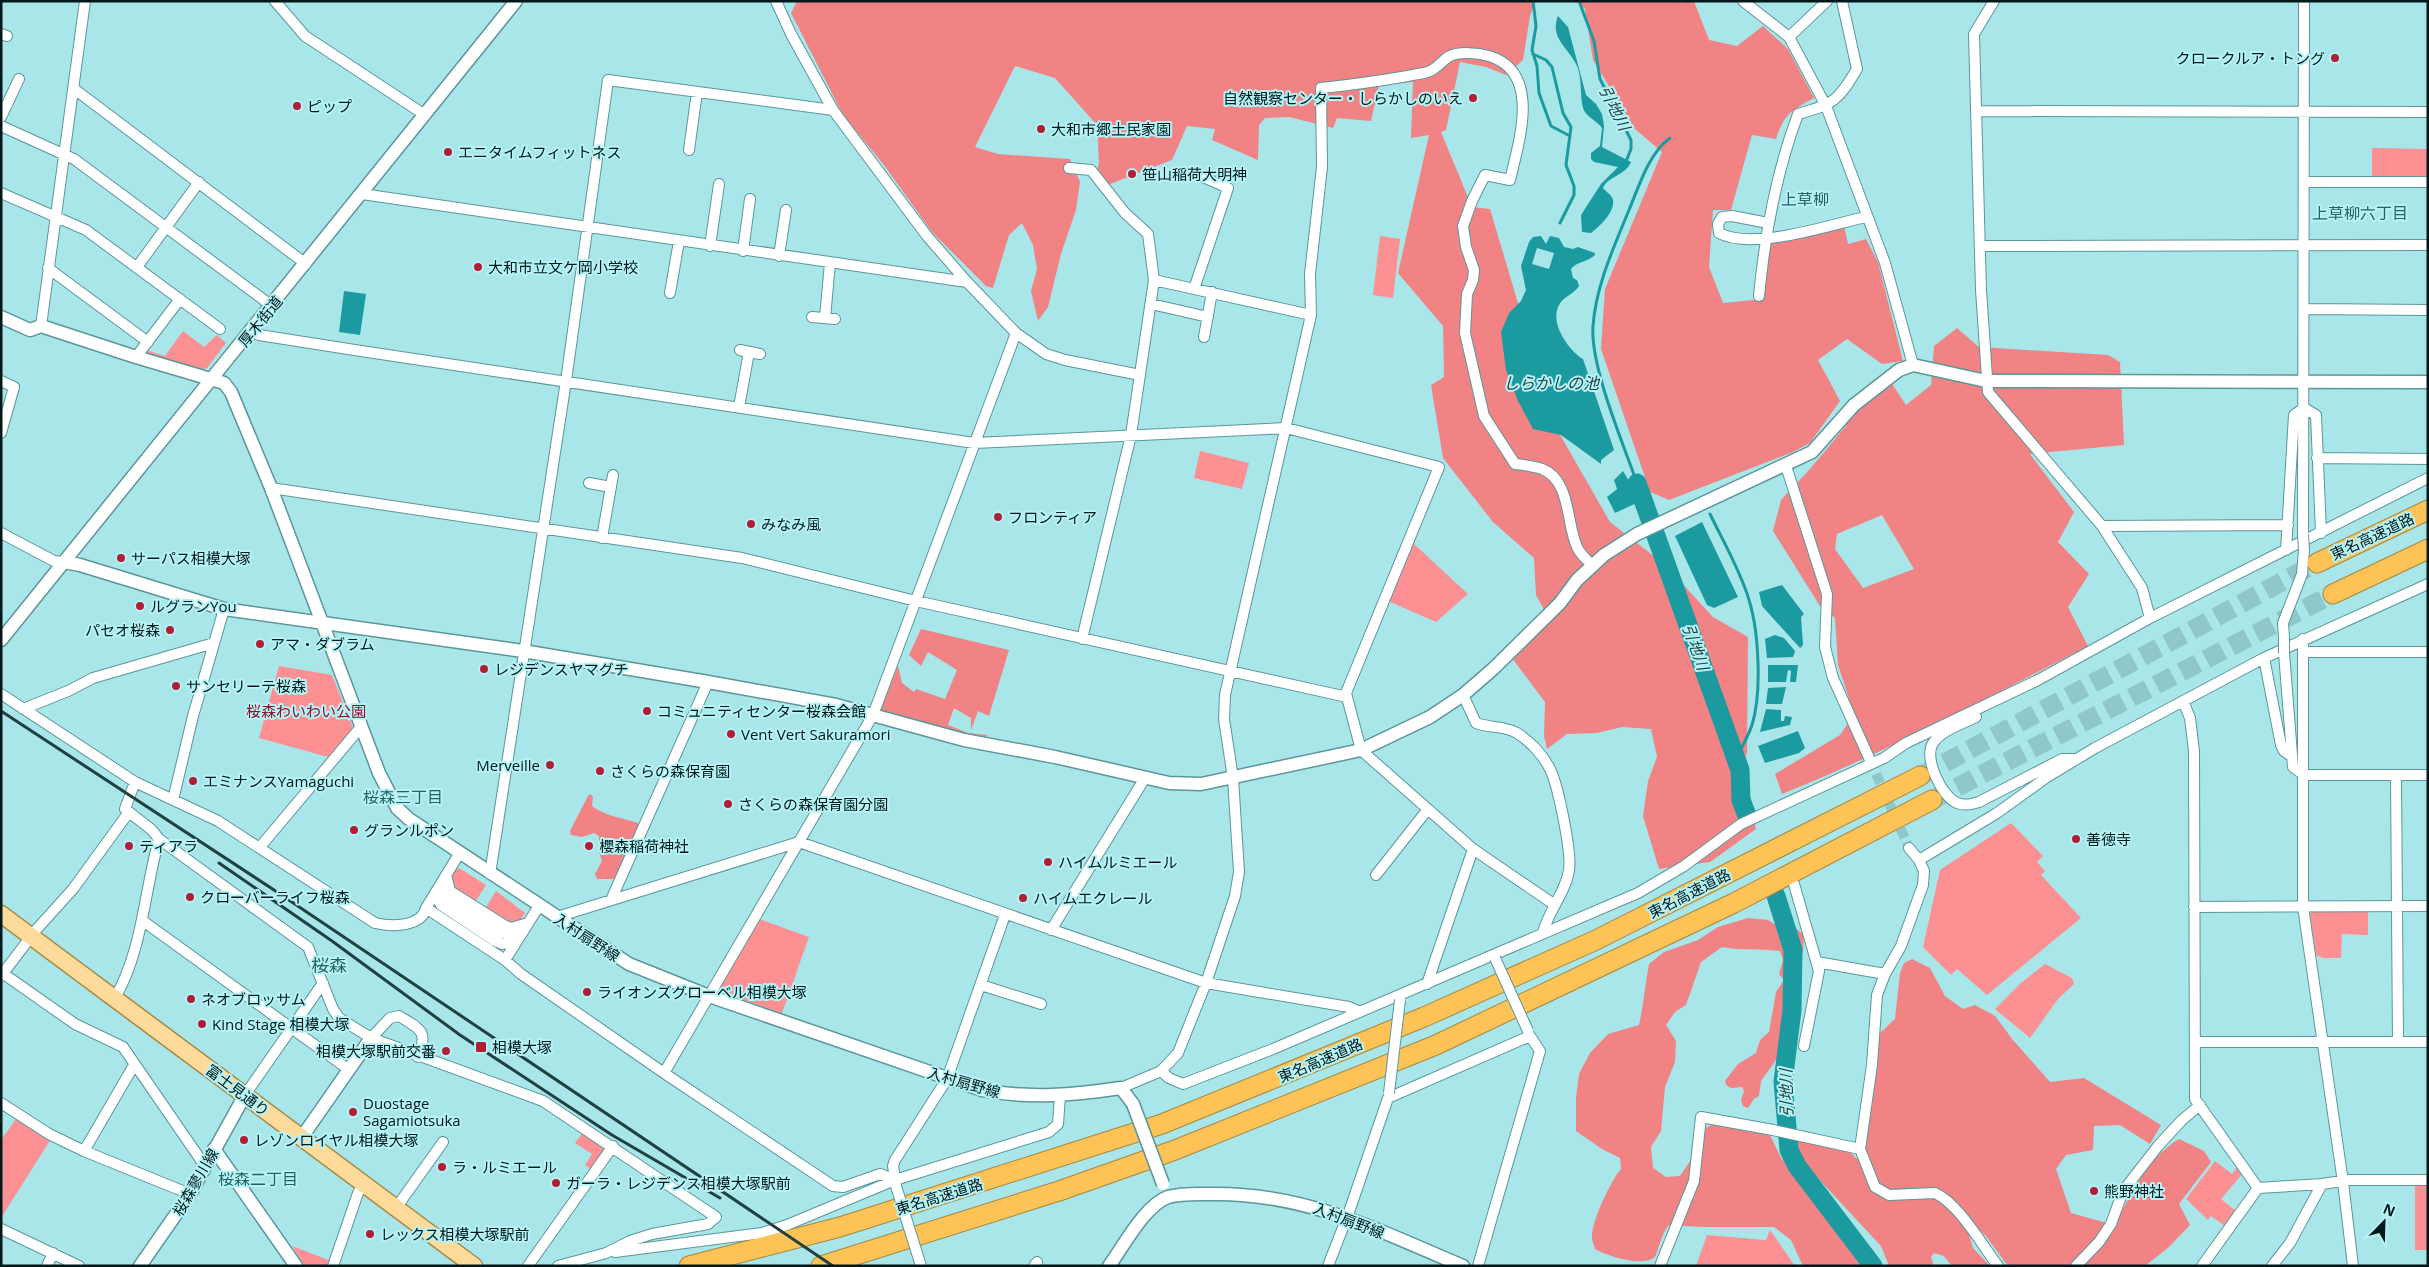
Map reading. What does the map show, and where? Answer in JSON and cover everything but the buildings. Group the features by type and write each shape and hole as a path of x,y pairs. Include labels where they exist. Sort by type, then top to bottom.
{"highway":[{"name":"東名高速道路","path":"2310,556 2428,510"},
{"path":"2333,594 2428,549"},
{"name":"東名高速道路","path":"689,1266 840,1227 1162,1124 1424,1017 1596,940 1920,776"},
{"name":"東名高速道路","path":"821,1266 1059,1191 1175,1150 1436,1045 1734,903 1932,800"}],"main road":[{"name":"富士見通り","path":"1,914 474,1266"}],"street":[{"path":"36,328 56,218 85,1"},
{"path":"275,1 304,36 425,115"},
{"name":"厚木街道","path":"1,640 306,264 516,1"},
{"path":"776,1 791,34 833,110 927,236 967,282 1016,332 1046,354 1064,360 1140,375"},
{"path":"1743,1 1789,37 1826,106 1866,217 1885,263 1913,365"},
{"path":"1789,37 1827,1"},
{"path":"1759,296 1764,240 1785,148 1798,114 1826,106 1841,95 1857,69 1842,1"},
{"path":"1994,1 1974,34 1980,246 1988,392 2102,526 2142,588 2150,618"},
{"path":"2304,1 2305,309 2303,535 2310,556 2283,623 2291,756 2293,767 2304,775 2428,775"},
{"path":"1109,1266 1152,1207 1168,1197 1133,1104 1122,1088 1161,1071 1178,1053 1206,983 1236,896 1239,872 1233,778 1224,708 1311,315 1310,274 1322,167 1321,88 1374,82 1430,71 1449,57 1462,54 1480,54 1497,59 1518,77 1521,90 1522,126 1510,180 1486,175 1472,201 1463,226 1466,247 1474,270 1474,280 1467,294 1466,333 1484,416 1515,464 1542,469 1551,475 1562,489 1578,550 1592,565"},
{"path":"1,117 19,79"},
{"path":"490,874 566,381 608,80 833,110"},
{"path":"73,88 200,182 306,264"},
{"path":"689,150 697,92"},
{"path":"1977,112 2428,112"},
{"path":"1,126 65,154 167,226 272,306"},
{"path":"1069,168 1091,170 1125,213 1148,234 1154,280 1131,435 1082,639"},
{"path":"1194,289 1228,188 1201,176"},
{"path":"137,267 200,182"},
{"path":"2304,182 2428,182"},
{"path":"710,246 718,184"},
{"path":"1,193 86,230 220,329"},
{"path":"362,194 967,282"},
{"path":"743,250 750,199"},
{"path":"779,256 786,210"},
{"path":"1768,223 1732,216 1722,217 1718,224 1720,233 1729,238 1764,240 1866,217"},
{"path":"670,293 679,241"},
{"path":"1980,246 2428,245"},
{"path":"812,317 830,319 830,263"},
{"path":"48,268 148,342"},
{"path":"1154,280 1311,315"},
{"path":"1204,337 1212,292"},
{"path":"136,357 180,299"},
{"path":"1151,304 1208,316"},
{"path":"2305,309 2428,310"},
{"path":"1,317 213,379"},
{"path":"251,332 259,335 974,443 1286,428 1439,467 1346,693 1347,697 1361,750 1474,849 1554,905"},
{"path":"664,1073 873,715 1016,332"},
{"path":"739,407 744,351 760,354"},
{"path":"1,533 54,561 80,565 224,609 321,621 524,651 708,682 836,705 964,740 1055,757 1145,778 1184,785 1201,784 1361,750 1430,717 1463,695 1493,669 1560,603 1577,580 1592,565 1644,531 1749,481 1786,466 1812,452 1854,405 1899,370 1913,365 1986,381 2428,382"},
{"name":"入村扇野線","path":"213,379 224,383 231,392 271,488 360,728 384,786 397,808 409,819 459,854 629,964 709,996 947,1079 1003,1094 1060,1096 1122,1088"},
{"path":"1,381 14,387 1,433"},
{"path":"2304,408 2316,415 2321,533"},
{"path":"2286,550 2294,415 2304,408"},
{"path":"2317,458 2428,458"},
{"path":"1786,466 1827,594 1825,647 1833,678 1870,760"},
{"path":"602,538 613,475"},
{"path":"1161,1071 1169,1078 1183,1084 1400,997 1638,893 1684,866 1742,824 1884,758 1906,743 2011,692 2150,618 2428,478"},
{"path":"589,484 611,487"},
{"path":"271,488 742,558 916,601 1347,697"},
{"path":"2102,526 2288,525"},
{"path":"1919,860 1997,812 2077,758 2264,658 2428,584"},
{"path":"172,800 224,609"},
{"path":"2304,640 2303,907 2343,1182 2352,1266"},
{"path":"23,709 68,691 94,678 214,643"},
{"path":"2304,652 2428,652"},
{"path":"2264,658 2282,745 2284,751 2291,756"},
{"path":"611,900 708,682"},
{"path":"2011,692 2002,702 1941,735 1933,743 1929,754 1931,766 1950,799 1958,804 1969,805 1979,802 2062,759 2077,758"},
{"path":"1,694 135,782 218,821 375,922 387,925 420,920 425,915 426,908 459,854"},
{"path":"1463,695 1476,723 1514,731 1542,756 1556,785 1569,853 1569,870 1546,920 1543,933"},
{"path":"2183,701 2190,718 2194,751 2195,1099 2258,1188"},
{"path":"260,847 360,728"},
{"path":"2396,775 2398,1042"},
{"path":"1051,930 1145,778"},
{"path":"135,782 125,809 152,830 159,839 308,947 333,1009 339,1018 371,1038 543,1101 613,1146 716,1217 708,1224 652,1234 630,1241 606,1253"},
{"path":"1376,875 1428,809"},
{"path":"129,812 73,889 2,974 75,1024 123,1047 205,1166"},
{"path":"115,998 137,945 143,921 150,871 159,839"},
{"path":"557,917 800,842 1005,915 1206,983 1349,1007 1360,1012"},
{"path":"1909,848 1919,860 1924,871 1923,886 1901,946 1885,974 1876,995 1872,1065 1860,1149 1875,1187 1889,1196 1935,1193 1940,1196 1951,1204 1998,1266"},
{"path":"1427,984 1474,849"},
{"path":"441,883 450,891 504,925 523,932"},
{"path":"441,883 438,900 441,905 495,941 502,944 523,932"},
{"path":"1794,884 1819,971 1804,1046"},
{"path":"505,960 539,906"},
{"path":"2194,907 2428,906"},
{"path":"426,908 505,960 664,1073 833,1186 843,1186 880,1174 896,1183"},
{"path":"921,1266 896,1183 893,1166 947,1079 1005,915"},
{"path":"143,921 348,1069"},
{"path":"1478,1266 1540,1051 1529,1033 1494,956"},
{"path":"1817,962 1885,974"},
{"path":"245,1095 323,983"},
{"path":"981,984 1040,1004"},
{"path":"1328,1266 1347,1217 1388,1096 1400,997"},
{"path":"302,1137 348,1069 371,1038 390,1018 399,1016 418,1028 423,1034 423,1044 418,1056"},
{"path":"1388,1096 1529,1033"},
{"path":"2195,1042 2428,1042"},
{"path":"84,1151 134,1065"},
{"name":"桜森蓼川線","path":"140,1266 190,1194 245,1095"},
{"path":"558,1266 606,1253 762,1233 787,1225 896,1183 1049,1132 1058,1124 1060,1096"},
{"path":"1,1103 49,1134 84,1151 190,1194"},
{"path":"2076,1266 2099,1242 2111,1224 2123,1191 2158,1146 2182,1120 2200,1105"},
{"path":"1660,1266 1694,1181 1701,1117 1860,1149"},
{"path":"396,1208 443,1142"},
{"path":"528,1266 613,1146"},
{"path":"214,1149 296,1266"},
{"path":"2258,1188 2322,1184 2349,1180 2428,1180"},
{"path":"333,1266 358,1193 364,1184"},
{"path":"2272,1266 2290,1243 2322,1184"},
{"path":"2202,1266 2258,1188"},
{"name":"入村扇野線","path":"1168,1197 1226,1194 1263,1196 1309,1204 1347,1217 1463,1266"},
{"path":"1,1229 79,1266"},
{"path":"47,1266 53,1253"}],"green space":[{"path":"2372,148 2428,149 2428,178 2372,178"},
{"path":"1380,236 1400,239 1393,298 1373,295"},
{"path":"183,331 204,347 217,335 226,343 207,368 201,370 147,354 146,350 165,356"},
{"path":"1200,451 1249,463 1242,489 1194,478"},
{"path":"1413,543 1468,594 1436,622 1388,601"},
{"name":"桜森わいわい公園","path":"279,666 332,675 354,730 328,757 259,738"},
{"path":"2011,823 2043,856 2037,862 2045,871 2041,875 2081,918 1987,995 1957,969 1951,975 1923,947 1940,870"},
{"path":"459,868 486,885 475,902 459,891 451,882 453,873"},
{"path":"496,891 525,913 520,921 510,924 485,909"},
{"path":"2311,912 2368,912 2368,935 2342,934 2341,958 2323,958 2316,955"},
{"path":"759,919 809,937 782,1013 720,992 718,988"},
{"path":"2045,964 2072,978 2074,984 2058,999 2030,1038 1995,1009 2021,983"},
{"path":"16,1119 51,1139 1,1218 1,1140"},
{"path":"583,1132 606,1148 592,1170 585,1165 592,1154 575,1143"},
{"path":"2215,1161 2232,1174 2238,1165 2243,1173 2221,1199 2237,1212 2225,1226 2211,1216 2208,1220 2186,1199"},
{"path":"2415,1183 2428,1183 2428,1250 2415,1250"},
{"path":"1770,1230 1795,1266 1696,1266 1707,1235 1766,1240"},
{"path":"292,1246 331,1261 329,1266 305,1266"}],"shaded area":[{"path":"797,1 1535,1 1530,16 1523,60 1506,75 1486,67 1460,62 1446,130 1441,132 1472,207 1490,209 1554,424 1610,522 1664,564 1713,617 1748,637 1747,752 1744,762 1756,829 1710,862 1659,869 1643,816 1648,781 1657,757 1651,729 1622,727 1597,733 1567,734 1547,749 1544,736 1545,702 1512,658 1550,621 1536,595 1534,558 1493,522 1443,458 1431,385 1444,377 1443,326 1398,273 1429,135 1411,138 1413,82 1379,85 1371,121 1337,118 1333,128 1289,117 1265,118 1259,125 1258,160 1212,140 1215,129 1187,126 1172,160 1110,184 1094,182 1099,163 1097,125 1055,78 1015,66 975,147 998,154 1070,159 1080,182 1076,210 1061,254 1048,307 1038,321 1031,291 1037,269 1033,245 1022,223 1009,235 993,288 986,286 932,232 884,165 843,115 791,13"},
{"path":"1576,1 1694,1 1709,40 1737,46 1763,26 1788,49 1814,98 1800,106 1786,118 1776,139 1752,135 1731,210 1713,210 1709,267 1723,303 1764,299 1766,245 1844,225 1848,244 1866,239 1878,262 1903,361 1882,364 1847,339 1818,360 1840,401 1810,443 1793,452 1669,500 1650,492 1601,349 1605,289 1662,152 1635,129 1593,60 1585,9"},
{"path":"1957,328 1979,347 2108,355 2120,362 2124,445 2030,454 2074,512 2058,542 2089,574 2068,607 2088,646 1898,742 1782,794 1775,774 1840,735 1854,714 1838,665 1835,618 1820,606 1773,531 1781,500 1846,426 1849,417 1891,382 1906,405 1931,385 1934,346","holes":["1882,515 1914,569 1863,588 1835,549 1837,534"]},
{"path":"921,629 1009,650 989,716 978,711 971,730 971,718 954,708 948,725 968,733 987,735 987,741 880,712 898,666 902,683 914,692 916,689 945,699 957,670 928,652 921,666 909,655"},
{"path":"589,794 593,796 592,806 597,809 638,823 640,830 614,879 597,879 595,874 602,861 599,852 599,836 594,833 582,837 571,835 570,831"},
{"path":"1748,918 1768,920 1779,927 1793,926 1804,935 1803,951 1790,980 1788,1011 1783,1025 1783,1050 1761,1081 1759,1096 1754,1099 1748,1108 1743,1106 1741,1100 1744,1091 1742,1087 1731,1088 1726,1085 1725,1081 1738,1064 1756,1053 1760,1040 1769,1032 1776,992 1784,980 1779,974 1783,960 1780,951 1722,947 1701,962 1686,1005 1675,1012 1666,1025 1676,1041 1675,1062 1665,1087 1661,1131 1651,1147 1653,1168 1666,1177 1680,1176 1701,1145 1704,1129 1713,1124 1770,1135 1781,1158 1844,1233 1865,1266 1803,1266 1791,1240 1774,1227 1669,1225 1662,1236 1655,1257 1643,1261 1617,1258 1595,1249 1592,1237 1595,1222 1607,1192 1621,1169 1620,1158 1602,1149 1576,1131 1576,1098 1579,1074 1590,1053 1608,1034 1639,1025 1649,964 1664,952 1698,940 1718,927"},
{"path":"1912,959 1930,968 1945,996 1963,1009 1975,1005 1995,1016 2013,1040 2050,1082 2084,1078 2161,1125 2150,1144 2120,1125 2094,1126 2093,1150 2066,1155 2056,1169 2071,1213 2114,1225 2149,1166 2168,1147 2179,1139 2204,1151 2211,1162 2179,1204 2190,1225 2169,1247 2145,1266 2008,1266 1986,1236 1977,1228 1968,1231 1973,1248 1990,1266 1952,1266 1944,1256 1934,1253 1931,1257 1934,1266 1889,1266 1881,1246 1801,1160 1795,1150 1793,1140 1797,1138 1846,1148 1857,1159 1860,1158 1877,1039 1880,1033 1895,1019 1900,973 1904,963"}],"water":[{"path":"1558,16 1568,27 1586,95 1596,104 1602,114 1604,126 1602,147 1631,162 1625,170 1605,184 1603,188 1613,200 1612,209 1599,227 1591,233 1582,232 1581,215 1601,184 1618,167 1594,162 1591,159 1591,153 1600,146 1602,128 1583,108 1577,66 1556,31"},
{"name":"しらかしの池","path":"1541,236 1546,244 1550,236 1559,238 1564,247 1573,249 1578,247 1595,253 1592,257 1576,264 1571,269 1573,278 1577,280 1579,286 1559,305 1557,320 1562,336 1572,350 1583,359 1614,450 1601,460 1601,464 1561,435 1533,429 1518,401 1506,370 1501,332 1509,313 1521,301 1526,290 1521,266 1529,242 1533,237"},
{"path":"344,291 366,294 360,335 339,332"},
{"path":"1623,471 1641,501 1615,513 1607,497 1617,489 1614,480"},
{"path":"1702,522 1738,597 1714,608 1707,605 1675,536"},
{"path":"1782,585 1804,614 1801,617 1803,645 1800,648 1762,606 1759,592"},
{"path":"1775,635 1784,638 1795,651 1793,657 1767,658 1765,639"},
{"path":"1768,665 1798,665 1796,682 1790,682 1791,671 1788,670 1786,682 1768,682"},
{"path":"1786,687 1782,704 1766,704 1768,688"},
{"path":"1766,709 1781,710 1781,721 1784,721 1785,716 1792,717 1790,725 1760,732"},
{"path":"1798,731 1805,748 1799,753 1765,763 1758,746"}],"pier":[{"path":"1537,248 1554,253 1549,269 1532,264"}],"waterway":[{"path":"1533,1 1536,26 1532,50 1537,66 1539,93 1551,126 1570,136"},
{"name":"引地川","path":"1579,1 1594,41 1600,79 1631,140 1631,149 1625,164"},
{"path":"1533,54 1546,60 1552,67 1563,113 1571,127 1566,165 1574,186 1574,195 1560,223"},
{"path":"1628,487 1637,483 1602,383 1593,343 1593,326 1606,266 1617,238 1650,161 1670,138"},
{"name":"引地川","path":"1637,483 1740,770 1741,800 1746,813"},
{"path":"1710,514 1746,589 1757,645 1758,680 1755,712 1752,725 1736,759"},
{"name":"引地川","path":"1776,896 1793,950 1792,1010 1783,1082 1789,1150 1797,1166 1873,1266"}],"tunnel":[{"path":"1920,776 2317,563"},
{"path":"1932,800 2333,594"},
{"path":"1870,760 1909,848"}],"railway":[{"path":"1,711 271,888 833,1266"},
{"path":"219,863 332,941 460,1035 612,1135 720,1198"}],"place":[{"name":"クロークルア・トング","path":"2335,58"},
{"name":"自然観察センター・しらかしのいえ","path":"1473,98"},
{"name":"ピップ","path":"297,106"},
{"name":"大和市郷土民家園","path":"1041,129"},
{"name":"エニタイムフィットネス","path":"448,152"},
{"name":"笹山稲荷大明神","path":"1132,174"},
{"name":"大和市立文ケ岡小学校","path":"478,267"},
{"name":"フロンティア","path":"998,517"},
{"name":"みなみ風","path":"751,524"},
{"name":"サーパス相模大塚","path":"121,558"},
{"name":"ルグランYou","path":"140,606"},
{"name":"パセオ桜森","path":"170,630"},
{"name":"アマ・ダブラム","path":"260,644"},
{"name":"レジデンスヤマグチ","path":"484,669"},
{"name":"サンセリーテ桜森","path":"176,686"},
{"name":"コミュニティセンター桜森会館","path":"647,711"},
{"name":"Vent Vert Sakuramori","path":"731,734"},
{"name":"Merveille","path":"550,765"},
{"name":"さくらの森保育園","path":"600,771"},
{"name":"エミナンスYamaguchi","path":"193,781"},
{"name":"さくらの森保育園分園","path":"728,804"},
{"name":"グランルポン","path":"354,830"},
{"name":"善徳寺","path":"2076,839"},
{"name":"ティアラ","path":"129,846"},
{"name":"櫻森稲荷神社","path":"589,846"},
{"name":"ハイムルミエール","path":"1048,862"},
{"name":"クローバーライフ桜森","path":"190,897"},
{"name":"ハイムエクレール","path":"1023,898"},
{"name":"ライオンズグローベル相模大塚","path":"587,992"},
{"name":"ネオブロッサム","path":"191,999"},
{"name":"Kind Stage 相模大塚","path":"202,1024"},
{"name":"相模大塚","path":"481,1047"},
{"name":"相模大塚駅前交番","path":"446,1051"},
{"name":"Duostage Sagamiotsuka","path":"353,1112"},
{"name":"レゾンロイヤル相模大塚","path":"244,1140"},
{"name":"ラ・ルミエール","path":"442,1167"},
{"name":"ガーラ・レジデンス相模大塚駅前","path":"556,1183"},
{"name":"熊野神社","path":"2094,1191"},
{"name":"レックス相模大塚駅前","path":"370,1234"}],"district":[{"name":"上草柳","path":"1805,199"},
{"name":"上草柳六丁目","path":"2360,213"},
{"name":"桜森三丁目","path":"403,797"},
{"name":"桜森","path":"329,965"},
{"name":"桜森二丁目","path":"258,1179"}]}
